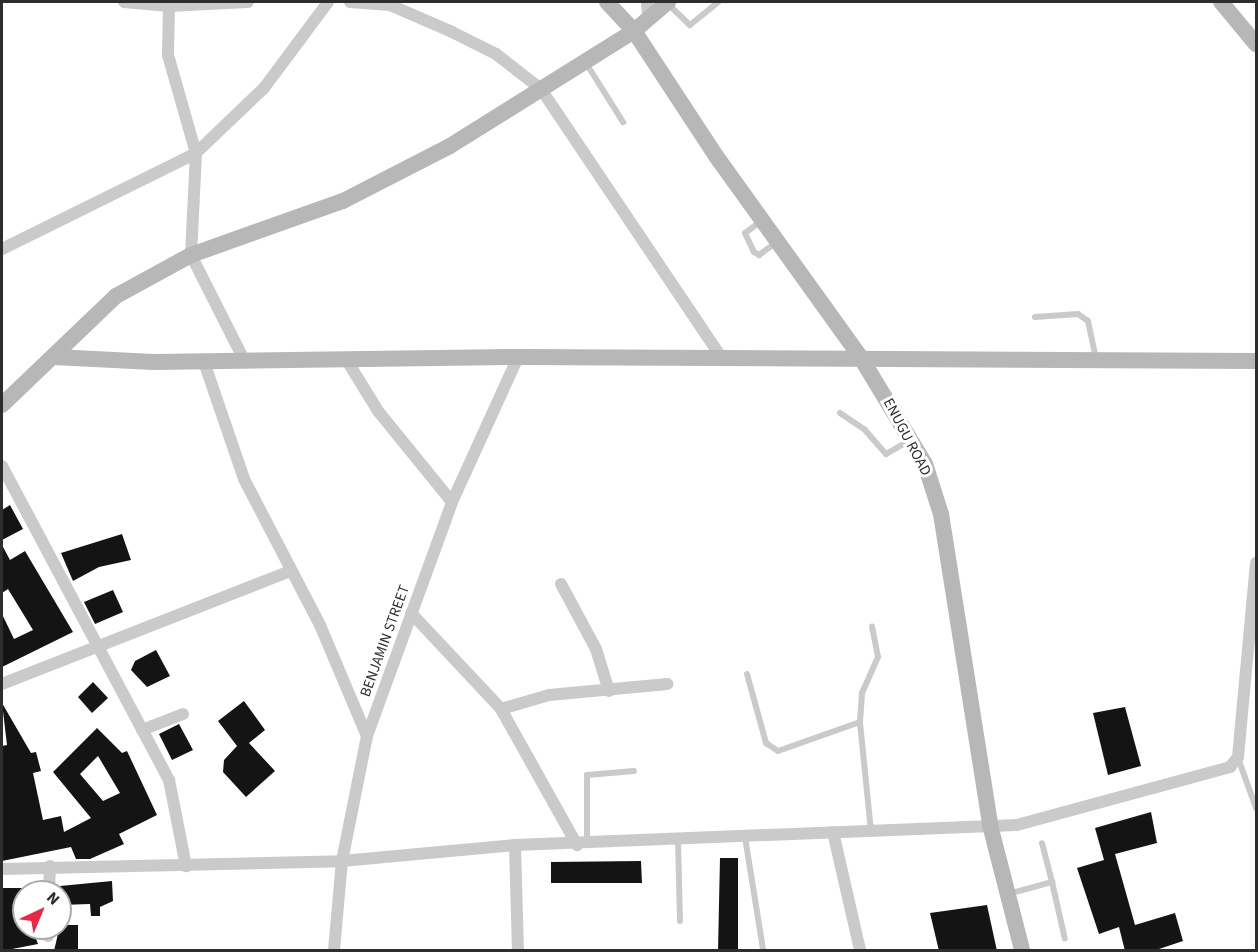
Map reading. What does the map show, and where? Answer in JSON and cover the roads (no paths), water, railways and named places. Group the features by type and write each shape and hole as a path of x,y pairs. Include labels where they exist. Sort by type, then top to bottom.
{"street":[{"path":"124,2 169,6 248,2"},
{"path":"2,249 196,153 264,88 328,2"},
{"path":"356,2 390,5 452,32 496,54 541,89 721,357"},
{"name":"ENUGU ROAD","path":"607,2 634,31 761,220 861,358 911,439 941,514 990,825 1022,951"},
{"path":"2,405 116,296 191,255 343,201 450,146 634,31 647,9 668,2"},
{"path":"1221,2 1257,44"},
{"path":"169,6 168,55 196,153 191,255 244,360"},
{"path":"54,357 204,362 518,357 1257,361"},
{"name":"BENJAMIN STREET","path":"334,951 342,861 367,736 452,502 518,357"},
{"path":"346,358 378,411 452,502"},
{"path":"204,362 244,479 288,572 320,625 367,736"},
{"path":"2,466 168,780 186,866"},
{"path":"2,869 342,861 515,845 582,845 1017,825 1223,772 1238,757 1257,563"},
{"path":"2,684 98,649 175,613 288,572"},
{"path":"561,584 596,649 609,691"},
{"path":"411,613 501,709 582,845"},
{"path":"501,709 549,695 667,684"},
{"path":"142,730 183,714"},
{"path":"833,832 860,951"},
{"path":"515,845 518,951"},
{"path":"49,880 50,867"}],"lane":[{"path":"668,2 690,25 718,2"},
{"path":"585,62 623,122"},
{"path":"761,220 745,233 754,252 759,255 777,242"},
{"path":"1035,317 1078,314 1088,321 1096,360"},
{"path":"840,413 865,429 886,454 911,439"},
{"path":"871,831 860,722 862,693 878,657 872,627"},
{"path":"747,674 766,743 778,751 860,722"},
{"path":"1238,757 1257,808"},
{"path":"582,845 587,775 634,771"},
{"path":"745,837 763,951"},
{"path":"678,840 680,921"},
{"path":"1042,843 1065,939"},
{"path":"1007,894 1052,882"}]}
